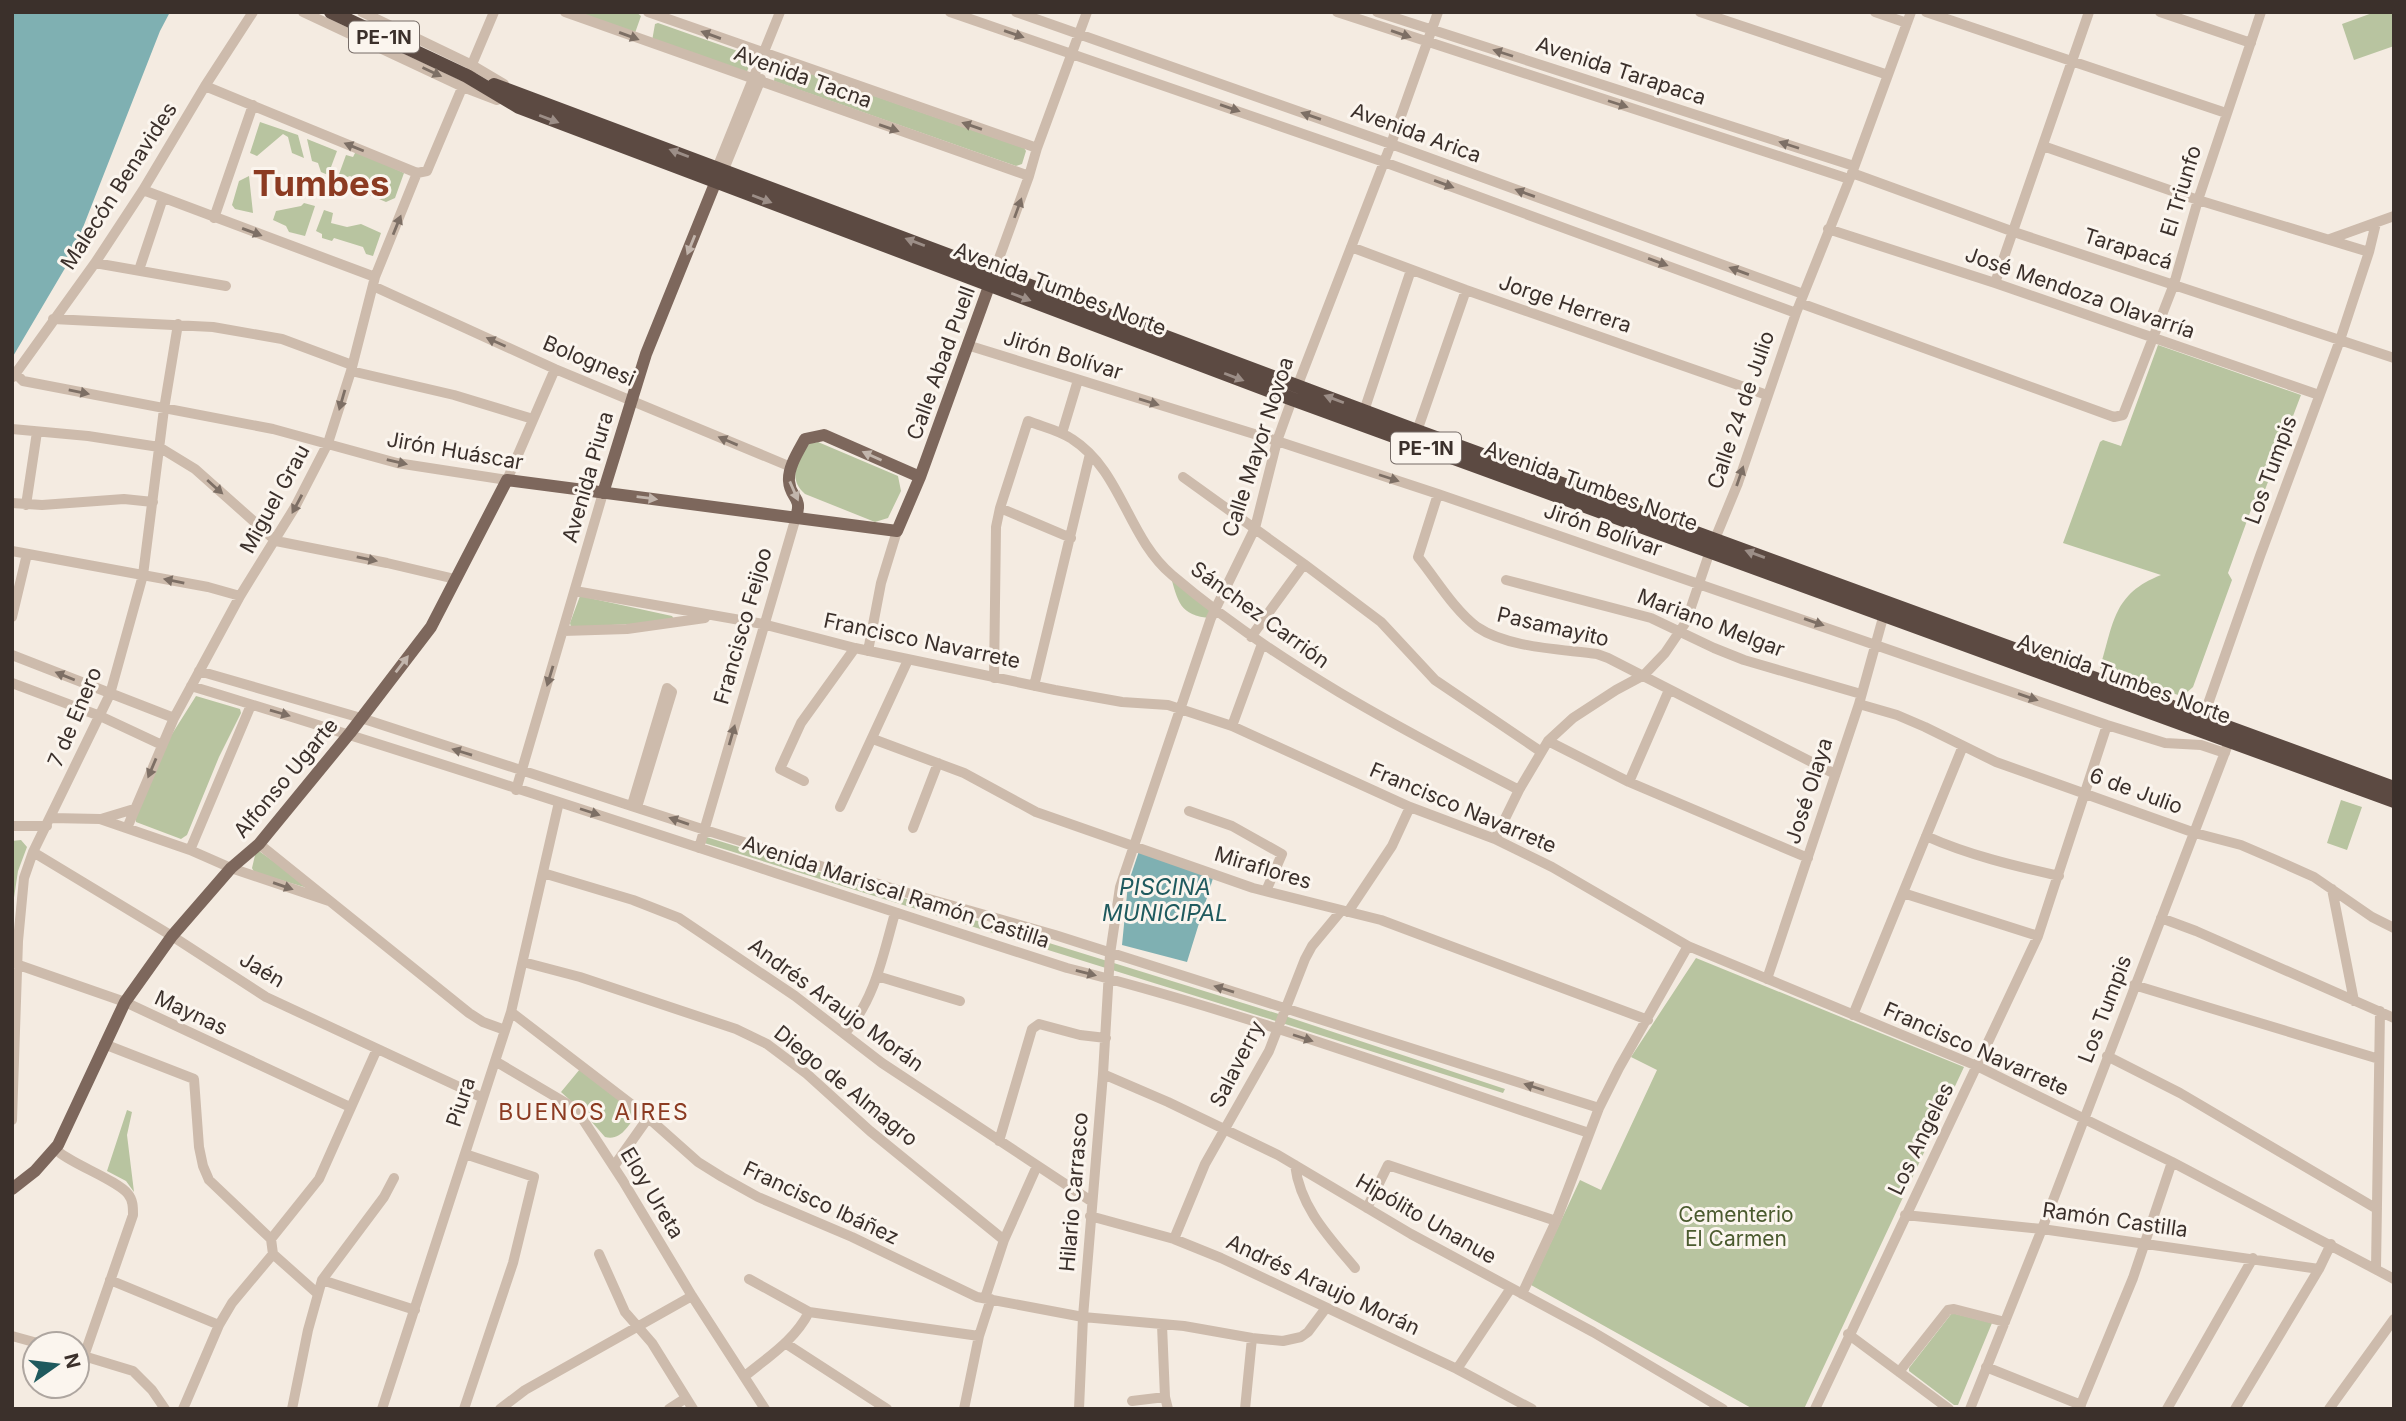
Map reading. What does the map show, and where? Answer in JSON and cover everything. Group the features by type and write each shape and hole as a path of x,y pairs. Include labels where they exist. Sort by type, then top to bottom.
{"highway":[{"name":"Avenida Tumbes Norte","path":"331,12 521,101 719,173 1295,392 2202,724 2227,747 2394,801"},
{"name":"Avenida Tumbes Norte","path":"1295,392 1364,411 1418,431 1884,614 2394,788"}],"main road":[{"name":"Avenida Piura","path":"603,493 646,354 719,173"},
{"name":"Calle Abad Puell","path":"897,531 920,477 992,279"},
{"path":"791,467 805,439 824,435 920,477"},
{"name":"Francisco Feijoo","path":"791,467 790,485 800,507 796,517"},
{"name":"Jirón Huáscar","path":"507,480 897,531"},
{"name":"Alfonso Ugarte","path":"12,1189 35,1171 58,1146 125,1002 172,936 231,868 260,844 431,627 507,480"}],"street":[{"name":"Malecón Benavides","path":"14,375 95,263 253,12"},
{"path":"303,12 467,76"},
{"path":"362,12 467,76"},
{"name":"Miguel Grau","path":"127,828 174,718 240,596 276,541 328,443 374,282 494,12"},
{"name":"Avenida Tacna","path":"565,12 1029,176"},
{"name":"Avenida Tacna","path":"648,12 1037,148"},
{"name":"Avenida Piura","path":"719,173 780,12"},
{"path":"950,12 1799,303"},
{"name":"Avenida Arica","path":"1016,12 1391,144 1799,303"},
{"name":"Calle Abad Puell","path":"992,279 1087,12"},
{"path":"1336,12 1427,43 1852,173"},
{"name":"Avenida Tarapaca","path":"1377,12 1852,173"},
{"name":"Calle Mayor Novoa","path":"1109,979 1110,954 1121,887 1211,618 1255,528 1277,441 1391,144 1438,12"},
{"path":"1700,12 1888,75"},
{"path":"1875,12 1907,23"},
{"name":"Calle 24 de Julio","path":"1495,839 1518,790 1548,741 1573,718 1644,675 1680,633 1738,483 1799,303 1852,173 1911,12"},
{"path":"1926,12 2226,113"},
{"path":"1994,282 2014,232 2089,12"},
{"path":"2160,12 2251,43"},
{"name":"El Triunfo","path":"1799,303 2119,418 2123,415 2174,284 2198,200 2261,12"},
{"path":"205,86 422,172"},
{"path":"214,218 254,105"},
{"path":"2043,146 2198,200 2369,252"},
{"name":"Tarapacá","path":"1852,173 2014,232 2394,358"},
{"name":"Bolognesi","path":"143,190 374,282 555,369 791,467"},
{"path":"139,270 163,198"},
{"path":"2330,239 2394,216"},
{"name":"Los Tumpis","path":"2202,724 2340,340 2376,223"},
{"name":"José Mendoza Olavarría","path":"1828,229 1994,282 2319,395"},
{"name":"Jorge Herrera","path":"1351,247 1767,395"},
{"path":"95,263 226,286"},
{"path":"1364,411 1411,270"},
{"path":"1418,431 1466,290"},
{"path":"53,319 178,324 282,339 351,368 533,419"},
{"name":"7 de Enero","path":"12,1121 15,963 24,878 33,852 110,694 143,575 164,409 178,324"},
{"name":"Jirón Bolívar","path":"967,345 1438,494 2107,725 2165,743 2227,747"},
{"name":"Alfonso Ugarte","path":"507,480 555,369"},
{"name":"Jirón Huáscar","path":"14,375 23,381 273,429 397,463 507,480"},
{"path":"1062,433 1078,380"},
{"name":"Sánchez Carrión","path":"1000,508 1028,421 1062,433 1078,443 1106,472 1157,561 1216,610 1251,637 1350,700 1518,790"},
{"path":"12,429 159,447 195,469 276,541 455,579"},
{"path":"26,505 37,432"},
{"path":"1034,686 1090,454"},
{"path":"1183,477 1381,622 1435,680 1540,751"},
{"name":"Avenida Piura","path":"516,790 603,493"},
{"name":"Pasamayito","path":"1438,494 1418,557 1476,626 1525,644 1597,654 1644,675 1835,774"},
{"path":"12,503 26,505 124,499 153,502"},
{"path":"994,678 996,527 1000,508 1071,538"},
{"name":"Francisco Feijoo","path":"699,848 796,517"},
{"name":"Calle Abad Puell","path":"868,651 881,583 897,531"},
{"path":"12,551 240,596"},
{"path":"12,617 27,554"},
{"path":"1251,637 1304,564"},
{"name":"Mariano Melgar","path":"1506,580 1651,618 1744,660 1860,699"},
{"name":"Francisco Navarrete","path":"575,591 763,624 868,651 1034,686 1122,702 1168,705 1232,726 1410,807 1495,839 1552,867 1688,946 1977,1066 2172,1162 2394,1279"},
{"name":"José Olaya","path":"1767,979 1860,699 1884,614"},
{"path":"563,631 627,629 713,617"},
{"path":"1232,726 1262,644"},
{"path":"804,781 780,769 802,723 855,648"},
{"path":"12,656 174,718"},
{"path":"840,807 908,660"},
{"name":"Avenida Mariscal Ramón Castilla","path":"199,671 361,718 705,830 1055,935 1599,1108"},
{"path":"12,683 100,716 162,745"},
{"name":"Avenida Mariscal Ramón Castilla","path":"191,686 350,733 516,790 1067,968 1277,1029 1589,1133"},
{"path":"667,688 672,692 634,806 667,688"},
{"path":"1629,782 1669,690"},
{"name":"6 de Julio","path":"1860,699 1996,762 2195,833 2241,845 2314,877 2372,917 2394,928"},
{"path":"190,850 251,705"},
{"name":"Los Angeles","path":"1815,1409 1848,1334 2038,936 2107,725"},
{"name":"Miraflores","path":"873,739 983,782 1037,812 1266,891 1381,920 1648,1020"},
{"path":"1548,741 1629,782 1808,858"},
{"path":"1853,1015 1963,746"},
{"name":"Los Tumpis","path":"1970,1409 2227,747"},
{"path":"913,828 938,764"},
{"name":"Piura","path":"382,1409 511,1012 559,802"},
{"name":"Salaverry","path":"1174,1239 1205,1164 1269,1051 1312,946 1344,912 1392,846 1410,807"},
{"path":"12,826 100,819 134,809"},
{"path":"1189,811 1232,826 1282,854 1266,891"},
{"path":"100,819 336,904"},
{"path":"1926,836 2026,869 2059,876"},
{"path":"260,844 469,1013 483,1022 505,1030"},
{"name":"Jaén","path":"33,852 267,997 483,1098"},
{"name":"Andrés Araujo Morán","path":"543,873 633,900 680,918 795,996 882,1063 1091,1201"},
{"path":"2332,889 2354,1001"},
{"path":"1903,893 2038,936"},
{"path":"845,1033 864,1007 877,976 895,913"},
{"path":"2161,918 2394,1017"},
{"path":"1522,1294 1556,1221 1599,1108 1688,946"},
{"name":"Diego de Almagro","path":"523,962 580,977 736,1029 767,1044 807,1074 870,1131 1004,1240"},
{"name":"Maynas","path":"15,963 125,1002 350,1107"},
{"path":"877,976 960,1001"},
{"name":"Hilario Carrasco","path":"1079,1409 1091,1201 1109,979"},
{"path":"2134,985 2379,1059"},
{"path":"2376,1269 2380,1011"},
{"name":"Francisco Ibáñez","path":"511,1012 648,1118 698,1161 740,1188 852,1237 977,1297 1083,1317 1184,1326 1283,1341 1301,1337 1326,1308"},
{"path":"999,1141 1032,1030 1039,1024 1080,1035 1105,1038"},
{"path":"104,1044 194,1079 199,1147 209,1180 271,1239 273,1254 318,1294"},
{"path":"271,1239 319,1179 377,1049"},
{"path":"2107,1056 2180,1093 2377,1209"},
{"name":"Eloy Ureta","path":"495,1062 571,1106 580,1115 765,1409"},
{"name":"Hipólito Unanue","path":"1103,1074 1225,1129 1295,1166 1511,1289 1593,1332 1723,1409"},
{"path":"614,1166 648,1118"},
{"path":"60,1153 123,1188 130,1196 133,1215 90,1330"},
{"path":"464,1409 513,1263 534,1177 465,1154"},
{"path":"1986,1367 2080,1407 2133,1278 2172,1162"},
{"path":"1367,1208 1388,1165 1556,1221"},
{"path":"964,1409 979,1336 1004,1240 1037,1166"},
{"path":"1295,1166 1297,1182 1307,1206 1355,1268"},
{"path":"292,1409 308,1330 322,1280 384,1197 394,1178"},
{"name":"Ramón Castilla","path":"1905,1215 2042,1228 2319,1269"},
{"name":"Andrés Araujo Morán","path":"1090,1216 1174,1239 1457,1369 1532,1409"},
{"path":"2235,1409 2319,1269 2331,1244"},
{"path":"183,1409 219,1325 232,1303 273,1254"},
{"path":"599,1254 625,1312 652,1343 693,1409"},
{"path":"2167,1409 2253,1258"},
{"path":"749,1279 809,1312 979,1336"},
{"path":"110,1280 219,1325"},
{"path":"322,1280 415,1310"},
{"path":"1457,1369 1511,1289"},
{"path":"500,1409 525,1390 692,1296"},
{"path":"1899,1372 1948,1310 1954,1309 2005,1322"},
{"path":"745,1376 803,1325 809,1312"},
{"path":"2329,1409 2394,1319"},
{"path":"1162,1325 1165,1397 1168,1409"},
{"path":"1848,1334 1949,1409"},
{"path":"1245,1409 1252,1338"},
{"path":"785,1343 887,1409"},
{"path":"91,1358 133,1371 152,1390 165,1409"},
{"path":"1132,1401 1165,1397"},
{"path":"669,1409 686,1398"}],"green space":[{"path":"578,12 636,12 641,16 635,33"},
{"path":"2375,12 2394,12 2394,46 2354,60 2342,24"},
{"path":"655,24 752,56 747,72 652,41"},
{"path":"777,62 1024,148 1026,151 1022,164 1016,166 774,81"},
{"path":"260,122 298,135 304,158 292,153 288,137 283,134 257,156 250,153"},
{"path":"307,139 337,151 328,175 321,172 318,163 312,161"},
{"path":"356,151 404,173 395,198 386,202 365,193 359,180 350,176 342,179 338,177 346,155 353,157"},
{"path":"249,176 253,213 235,209 232,205 239,181"},
{"path":"304,203 315,206 305,236 289,232 286,226 273,220 276,211"},
{"path":"324,210 333,213 331,223 347,227 361,224 381,233 373,256 366,254 363,247 334,238 332,241 322,238 322,234 316,231"},
{"path":"2158,345 2301,395 2263,495 2256,496 2228,573 2232,580 2193,687 2184,695 2100,668 2113,623 2124,601 2133,591 2161,575 2063,543 2100,442 2103,440 2121,446"},
{"path":"818,442 898,476 901,491 888,518 875,522 805,494 796,482 797,464 806,444"},
{"path":"1170,574 1216,609 1211,618 1200,617 1186,610 1178,599"},
{"path":"580,596 672,616 674,619 672,622 571,627"},
{"path":"196,696 240,709 241,713 219,757 187,835 181,839 136,822 135,815 167,742"},
{"path":"2341,800 2362,807 2347,850 2327,843"},
{"path":"703,836 1282,1015 1279,1022 701,842"},
{"path":"21,840 27,847 18,871 12,911 12,841"},
{"path":"256,851 314,890 254,872 252,868"},
{"name":"Cementerio El Carmen","path":"1696,958 1964,1067 1804,1409 1753,1409 1531,1285 1580,1180 1601,1190 1657,1070 1631,1057"},
{"path":"1285,1016 1505,1089 1503,1093 1282,1023"},
{"path":"580,1069 638,1113 616,1137 605,1137 561,1092"},
{"path":"127,1110 132,1112 127,1135 134,1192 126,1181 107,1171"},
{"path":"1952,1313 1992,1323 1958,1405 1954,1405 1909,1371"}],"water":[{"path":"12,12 170,12 160,31 71,258 12,358"},
{"name":"PISCINA MUNICIPAL","path":"1140,848 1214,875 1187,962 1122,945 1128,884"}],"district":[{"name":"Tumbes","path":"321,184"},
{"name":"BUENOS AIRES","path":"594,1112"}]}
